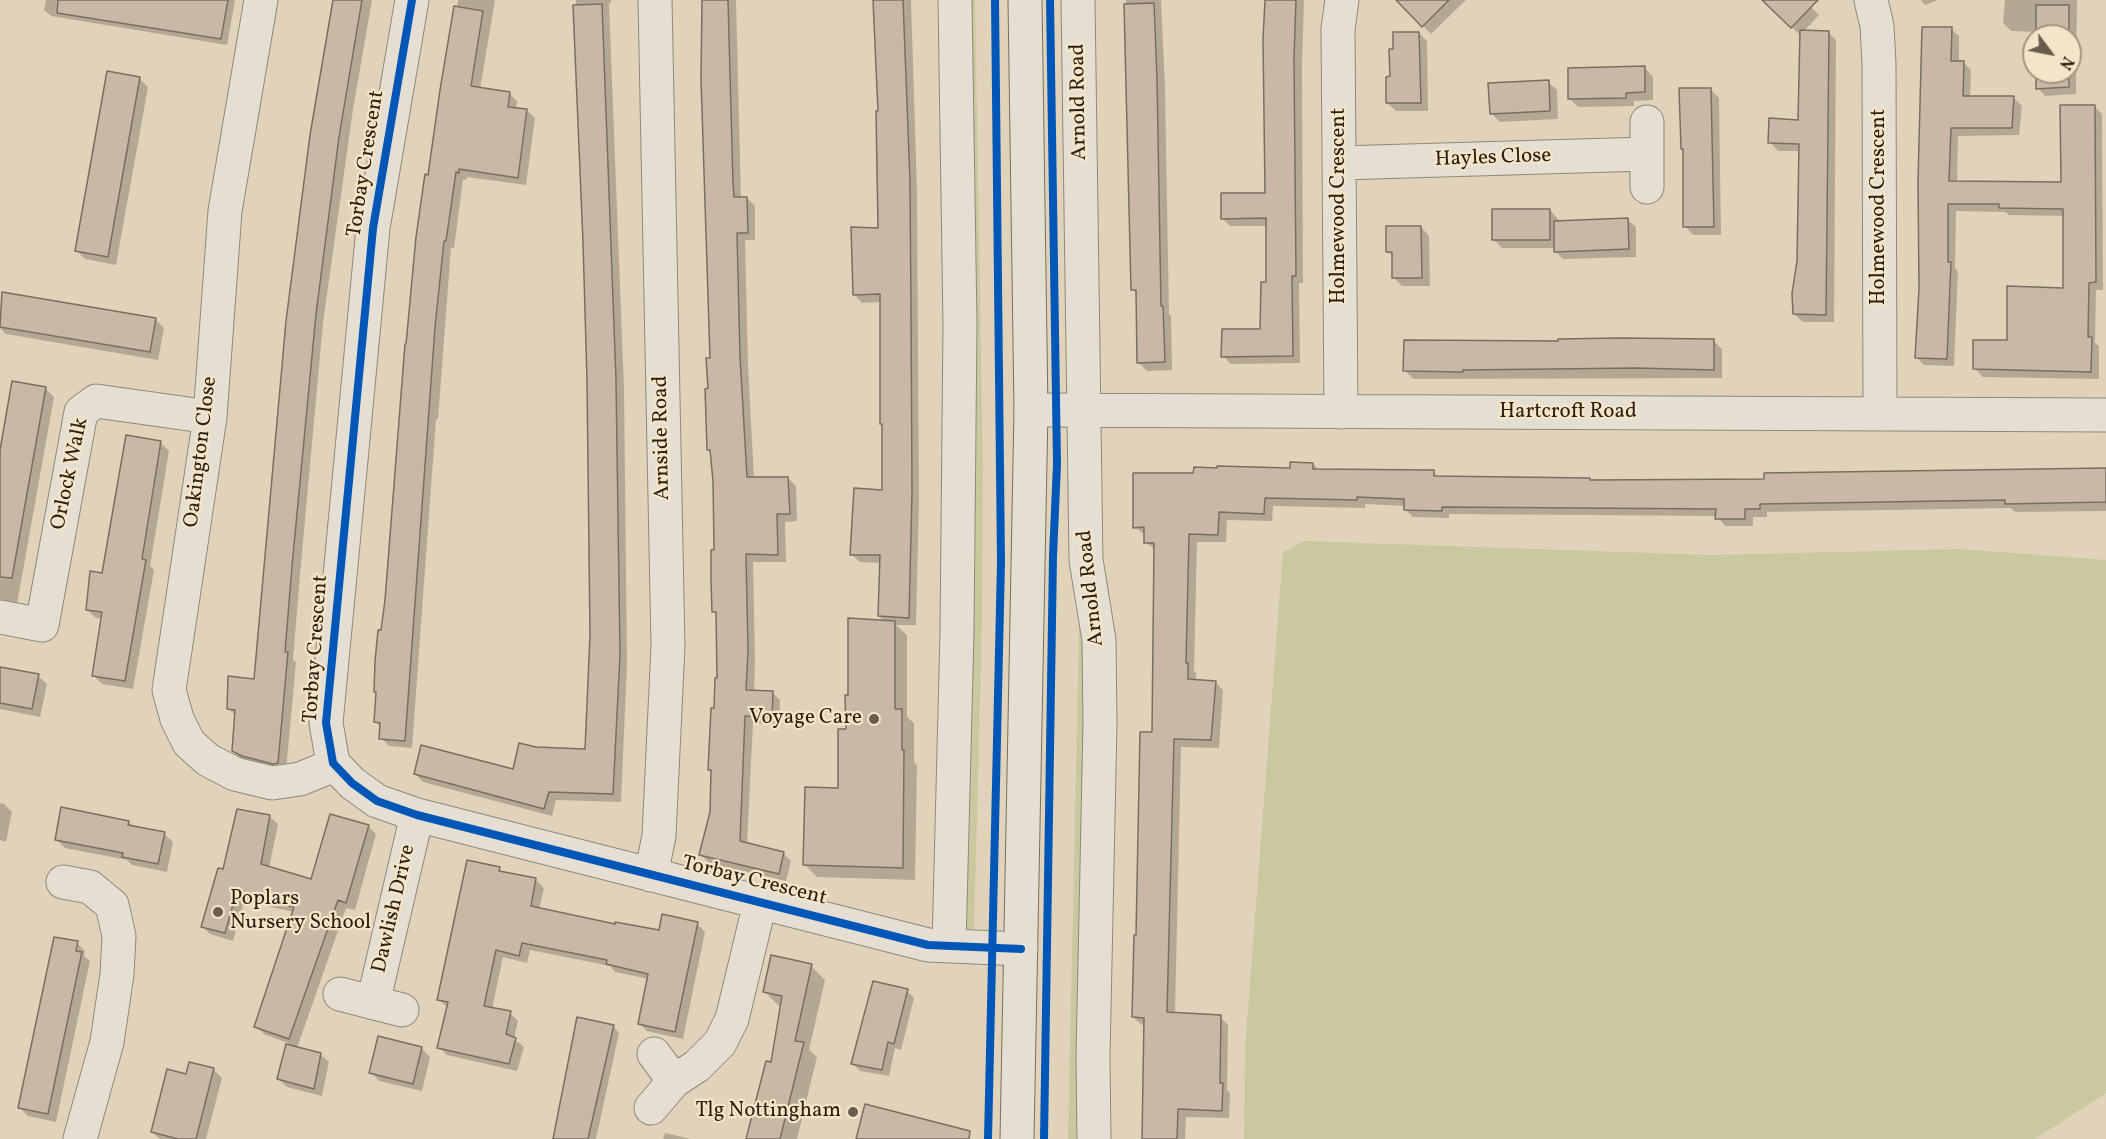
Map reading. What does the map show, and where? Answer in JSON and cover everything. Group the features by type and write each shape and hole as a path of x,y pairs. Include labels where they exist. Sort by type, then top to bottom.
{"street":[{"name":"Oakington Close","path":"261,0 225,211 210,417 169,690 177,719 189,743 208,760 235,774 272,783 300,779 333,763"},
{"name":"Torbay Crescent","path":"412,0 373,228 326,723 333,763 351,783 377,801 417,815 928,945 1021,949"},
{"name":"Arnside Road","path":"651,874 659,836 668,646 655,0"},
{"path":"949,946 957,632 960,325 955,0"},
{"path":"1017,1139 1031,410 1025,0"},
{"name":"Arnold Road","path":"1078,0 1086,560 1099,640 1100,688 1093,1058 1094,1139"},
{"name":"Holmewood Crescent","path":"1341,412 1338,29 1342,0"},
{"name":"Holmewood Crescent","path":"1871,0 1877,26 1879,64 1880,414"},
{"path":"1647,122 1647,187"},
{"name":"Hayles Close","path":"1339,163 1647,154"},
{"name":"Orlock Walk","path":"0,617 42,625 81,412 96,400 210,417"},
{"name":"Hartcroft Road","path":"1031,410 2106,415"},
{"name":"Dawlish Drive","path":"340,994 388,1007 417,815"},
{"path":"63,882 90,887 124,898 117,974 107,1042 80,1139"},
{"path":"651,1108 674,1081 697,1066 720,1043 732,1019 760,903"},
{"path":"654,1054 674,1081"}],"shaded area":[{"path":"958,0 975,0 983,463 982,623 974,934 964,934"},
{"path":"1304,541 1711,555 1960,549 2106,560 2106,1093 2035,1139 1244,1139 1245,1048 1283,552"},
{"path":"1080,581 1090,646 1083,1139 1068,1139"}],"building":[{"path":"58,0 228,0 221,39 57,13"},
{"path":"333,0 362,0 339,137 316,314 292,566 285,652 288,652 278,763 273,764 232,751 235,710 227,709 228,676 254,679 286,321 310,135"},
{"path":"702,0 728,0 734,197 747,197 748,233 737,233 740,356 747,477 788,477 790,514 777,514 778,555 746,554 748,651 746,690 773,691 772,718 745,716 740,841 784,852 779,874 699,855 710,812 711,770 708,770 711,708 714,708 715,678 717,678 716,612 712,612 711,581 711,550 714,550 713,481 710,450 707,450 705,389 708,388 706,358 710,358 701,79"},
{"path":"873,0 903,0 910,181 912,492 909,618 878,616 880,555 850,555 854,488 882,490 880,294 853,295 851,227 878,228 876,111 878,111"},
{"path":"1265,0 1296,0 1294,58 1296,276 1292,276 1293,356 1221,357 1222,329 1260,329 1261,282 1266,282 1266,218 1221,219 1221,193 1265,193 1263,39"},
{"path":"1396,0 1449,0 1422,27"},
{"path":"1762,0 1818,0 1791,28"},
{"path":"1154,3 1161,306 1163,306 1165,362 1137,363 1136,290 1131,290 1124,4"},
{"path":"602,4 616,380 620,655 613,794 549,792 544,809 414,774 421,745 513,769 519,743 536,747 585,749 590,635 587,381 573,5"},
{"path":"2036,5 2069,5 2069,24 2036,24"},
{"path":"454,6 483,11 471,86 510,92 508,107 527,109 518,178 459,169 459,173 456,172 446,241 444,241 435,327 405,741 379,739 380,723 374,722 375,661 378,630 381,630 385,600 405,344 425,174 428,175"},
{"path":"1922,27 1952,27 1951,61 1964,61 1963,96 2014,96 2012,128 1951,128 1949,181 2061,182 2060,105 2095,105 2096,282 2089,283 2088,337 2092,337 2091,372 1973,369 1973,340 2007,340 2007,286 2063,288 2063,209 1999,208 1999,204 1948,204 1948,262 1951,262 1947,359 1915,358 1919,289 1918,181"},
{"path":"1800,30 1829,31 1826,315 1793,314 1792,293 1797,261 1799,144 1768,143 1769,118 1798,120"},
{"path":"1393,32 1419,32 1421,103 1386,103 1386,77 1390,76 1389,49 1393,49"},
{"path":"1645,66 1645,92 1626,93 1626,98 1568,99 1568,68"},
{"path":"107,71 140,77 108,257 75,251"},
{"path":"1549,80 1550,111 1490,114 1488,83"},
{"path":"2036,84 2069,84 2069,87 2036,89"},
{"path":"1679,88 1711,88 1714,227 1683,227 1683,149 1681,149"},
{"path":"1492,209 1550,209 1550,240 1492,240"},
{"path":"1628,218 1629,249 1554,252 1554,221"},
{"path":"1386,226 1421,226 1422,278 1392,278 1392,252 1386,252"},
{"path":"2,292 156,318 150,352 0,327"},
{"path":"1558,339 1714,339 1714,370 1637,368 1403,371 1404,340 1558,341"},
{"path":"12,381 46,387 12,578 0,577 0,450"},
{"path":"126,435 161,441 142,559 146,560 125,681 92,676 102,612 86,610 90,571 102,573"},
{"path":"1290,462 1313,463 1313,469 1434,470 1434,476 1590,478 1590,480 1764,479 1764,473 2106,468 2106,502 2005,504 2005,500 1760,504 1760,509 1745,509 1745,519 1715,519 1716,509 1442,507 1442,511 1404,510 1404,499 1265,498 1264,514 1219,512 1218,535 1189,534 1186,663 1188,663 1188,679 1216,681 1211,740 1174,739 1167,1012 1221,1015 1222,1111 1178,1109 1177,1139 1142,1139 1144,1018 1132,1017 1140,732 1152,732 1154,543 1144,543 1144,527 1133,528 1133,473 1193,473 1194,467 1217,468 1217,466 1290,468"},
{"path":"848,618 895,621 895,709 902,709 902,750 904,750 903,868 803,865 805,787 838,788 838,729 846,729 845,695 848,695"},
{"path":"0,667 39,674 32,709 0,703"},
{"path":"61,807 129,821 128,825 165,832 158,864 122,857 123,853 55,840"},
{"path":"237,809 270,815 261,864 311,879 330,814 369,825 346,903 338,900 289,1039 254,1027 294,907 236,894 225,933 201,927 218,868 223,869"},
{"path":"467,860 500,867 499,871 536,878 531,906 615,924 615,922 659,930 662,914 698,922 675,1032 638,1024 648,974 606,964 607,960 522,943 519,956 496,950 484,1006 511,1011 506,1034 516,1038 509,1064 437,1048 448,1002 437,1000"},
{"path":"54,937 78,941 76,951 82,952 48,1114 18,1108"},
{"path":"771,955 812,964 795,1041 804,1042 780,1139 746,1139 766,1061 771,1062 782,996 763,992"},
{"path":"873,981 908,989 894,1044 888,1042 882,1070 851,1064"},
{"path":"577,1017 614,1025 588,1139 553,1139"},
{"path":"378,1036 422,1047 413,1084 369,1073"},
{"path":"286,1044 321,1053 314,1089 277,1079"},
{"path":"189,1062 214,1068 196,1139 178,1139 151,1132 167,1069 186,1074"},
{"path":"865,1104 970,1131 969,1139 856,1139"}],"cycle path":[{"path":"412,0 373,228 326,723 333,763 352,783 377,801 417,815 928,945 1021,949"},
{"path":"988,1139 1001,562 995,0"},
{"path":"1044,1139 1053,556 1057,464 1050,0"}],"place":[{"name":"Voyage Care","path":"874,719"},
{"name":"Poplars Nursery School","path":"218,912"},
{"name":"Tlg Nottingham","path":"853,1112"}]}
